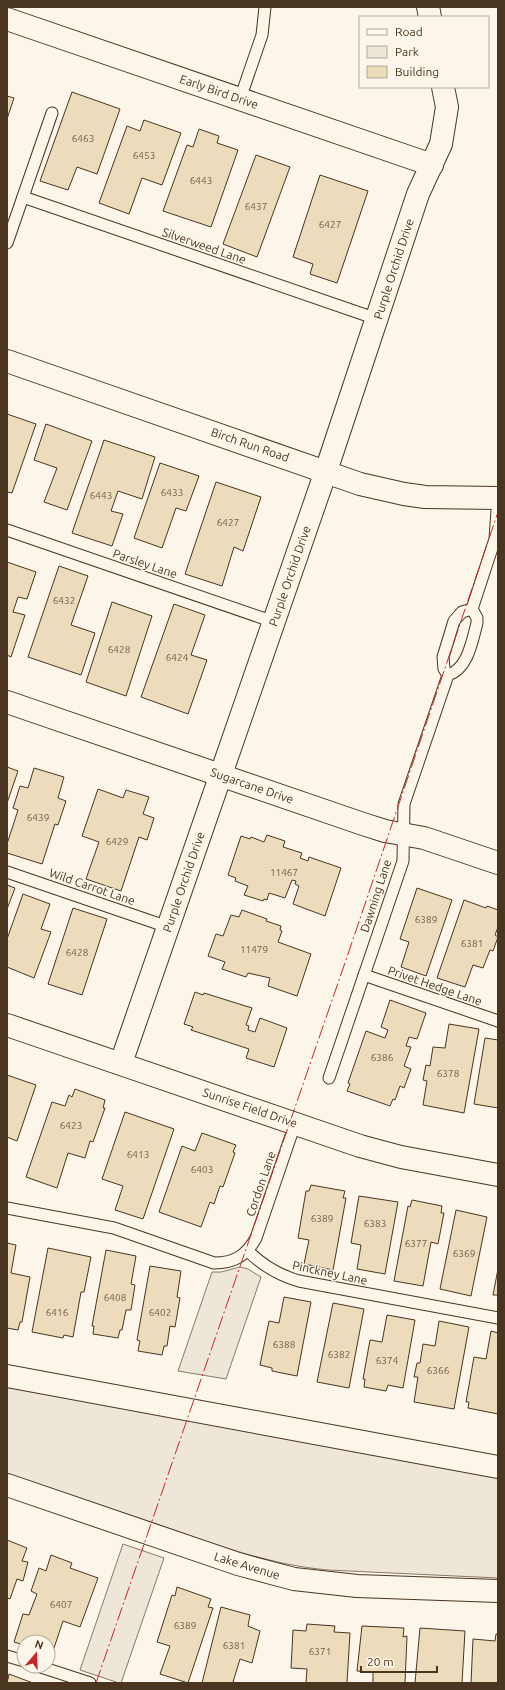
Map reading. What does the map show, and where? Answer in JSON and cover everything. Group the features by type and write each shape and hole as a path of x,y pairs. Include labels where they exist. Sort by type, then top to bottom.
{"street":[{"name":"Early Bird Drive","path":"7,19 432,165"},
{"name":"Purple Orchid Drive","path":"121,1063 326,471 418,194 441,144 447,107 443,88"},
{"name":"Birch Run Road","path":"7,361 360,484 404,494 433,497 498,497"},
{"name":"Sugarcane Drive","path":"7,702 363,824 424,838 498,863"},
{"name":"Sunrise Field Drive","path":"7,1024 380,1152 498,1175"},
{"path":"7,1376 498,1467"},
{"name":"Lake Avenue","path":"7,1485 238,1564 294,1579 357,1586 498,1591"}],"lane":[{"path":"240,99 262,35 265,7"},
{"path":"7,243 52,113"},
{"name":"Silverweed Lane","path":"23,197 377,319"},
{"path":"472,609 462,612 454,621 443,657 444,669 448,675 459,670 465,659 477,624 477,618 472,609 495,539 498,497"},
{"name":"Parsley Lane","path":"7,530 274,622"},
{"name":"Dawning Lane","path":"329,1078 403,861 404,804 448,675"},
{"name":"Wild Carrot Lane","path":"7,872 168,927"},
{"name":"Privet Hedge Lane","path":"364,975 498,1021"},
{"name":"Cordon Lane","path":"248,1251 256,1238 295,1124"},
{"path":"7,1208 114,1228 214,1263 225,1263 236,1260 248,1251"},
{"name":"Pinckney Lane","path":"248,1251 268,1268 283,1276 299,1281 498,1318"},
{"path":"56,1672 90,1683"}],"green space":[{"path":"240,1267 248,1269 261,1277 226,1379 178,1371 212,1272 221,1272"},
{"path":"7,1384 498,1475 498,1578 328,1570 307,1568 267,1560 229,1549 7,1473"},
{"path":"123,1544 164,1558 121,1683 119,1683 80,1670"}],"building":[{"path":"72,92 120,109 97,174 77,167 68,190 40,181"},
{"path":"7,96 14,98 7,119"},
{"path":"144,120 181,133 162,185 142,178 129,214 99,203 127,126 140,131"},
{"path":"199,129 219,136 217,143 238,150 211,227 163,211 187,145 193,147"},
{"path":"256,155 290,167 257,257 223,244"},
{"path":"320,175 368,191 337,283 310,274 313,264 293,257"},
{"path":"7,414 36,424 12,493 7,492"},
{"path":"46,424 92,441 67,510 44,502 57,468 34,460"},
{"path":"104,440 155,457 142,499 118,491 111,511 123,514 112,546 72,533"},
{"path":"160,463 199,476 186,511 176,508 162,548 134,538"},
{"path":"216,482 261,497 243,551 234,547 222,586 185,574"},
{"path":"7,562 36,572 27,599 18,597 13,612 25,615 11,657 7,655"},
{"path":"59,566 88,576 71,625 95,633 81,675 28,657"},
{"path":"112,602 152,616 126,696 86,682"},
{"path":"174,604 205,615 191,655 207,660 188,714 141,697"},
{"path":"7,767 18,771 7,803"},
{"path":"34,768 64,777 58,798 66,801 58,825 55,824 42,864 7,853 7,844 18,810 13,808 20,786 28,788"},
{"path":"98,789 123,798 126,790 149,797 143,814 154,818 147,840 139,837 121,891 86,879 99,842 82,836"},
{"path":"267,835 285,841 283,847 302,853 300,858 308,861 309,857 341,868 325,916 293,904 299,886 295,884 296,881 292,880 285,898 269,893 267,900 264,899 263,901 244,895 248,886 235,881 236,878 228,875 241,836 250,839 251,837 264,842"},
{"path":"7,885 15,888 7,909"},
{"path":"417,888 452,900 426,976 401,967 409,942 400,939"},
{"path":"23,894 50,904 41,929 51,932 34,978 7,967 7,939"},
{"path":"464,900 486,908 487,906 498,910 498,927 495,935 498,937 493,951 490,950 483,968 473,965 465,987 437,978"},
{"path":"73,908 107,919 82,995 48,984"},
{"path":"242,910 281,926 280,930 282,931 278,942 311,954 297,996 268,986 270,978 248,973 246,977 222,969 225,962 208,956 216,934 223,936 231,915 239,917"},
{"path":"195,992 203,995 204,993 252,1008 246,1025 249,1026 248,1030 255,1032 260,1018 287,1028 274,1067 246,1058 249,1049 191,1030 193,1027 184,1024"},
{"path":"390,1000 426,1013 417,1039 409,1037 406,1046 411,1047 404,1066 411,1069 404,1088 400,1086 395,1100 393,1099 390,1106 347,1091 350,1084 348,1083 366,1031 385,1038 388,1030 381,1027"},
{"path":"449,1024 479,1029 464,1113 423,1105 427,1081 423,1080 426,1065 430,1066 433,1047 445,1048"},
{"path":"485,1038 498,1040 498,1108 474,1104"},
{"path":"7,1075 36,1085 17,1141 7,1137"},
{"path":"75,1089 105,1100 103,1108 105,1108 93,1142 90,1141 85,1158 68,1153 57,1188 26,1177 52,1102 65,1106 69,1095 72,1097"},
{"path":"125,1112 174,1129 143,1219 115,1210 123,1186 102,1179"},
{"path":"202,1133 236,1145 233,1152 235,1153 223,1187 220,1186 214,1204 210,1202 201,1227 159,1212 182,1146 195,1151"},
{"path":"311,1185 345,1191 343,1198 346,1198 333,1270 304,1264 309,1240 298,1238 306,1191 309,1191"},
{"path":"359,1196 398,1202 385,1274 357,1269 361,1245 351,1243"},
{"path":"412,1200 442,1206 441,1213 444,1213 438,1244 431,1242 423,1286 394,1281 408,1206 410,1207"},
{"path":"456,1210 487,1217 471,1296 440,1289"},
{"path":"7,1243 16,1245 11,1273 30,1277 22,1322 20,1322 18,1330 7,1328"},
{"path":"48,1248 91,1257 84,1292 81,1292 73,1337 64,1335 63,1338 32,1332"},
{"path":"106,1250 136,1256 131,1284 135,1285 131,1310 126,1310 122,1330 120,1330 118,1338 93,1334 94,1326 92,1326"},
{"path":"150,1266 181,1271 177,1297 180,1298 175,1327 170,1326 167,1346 164,1346 162,1355 138,1351 140,1341 137,1340"},
{"path":"498,1269 498,1295 493,1295"},
{"path":"284,1297 311,1302 297,1376 272,1371 272,1368 260,1365 269,1321 279,1323"},
{"path":"333,1303 364,1309 349,1388 317,1382"},
{"path":"387,1315 415,1320 403,1388 388,1385 386,1391 364,1387 365,1379 363,1379 370,1340 382,1342"},
{"path":"439,1321 469,1327 454,1409 414,1402 418,1377 414,1377 417,1363 420,1363 423,1344 435,1346"},
{"path":"491,1331 498,1333 498,1414 468,1408 469,1402 466,1402 474,1357 486,1359"},
{"path":"7,1540 27,1548 22,1561 28,1562 23,1581 17,1579 10,1599 7,1598"},
{"path":"51,1555 72,1563 70,1568 98,1578 80,1627 63,1621 56,1642 56,1634 17,1634 23,1614 29,1615 37,1594 31,1591 39,1568 46,1571"},
{"path":"177,1587 211,1599 208,1607 213,1608 188,1683 160,1674 170,1646 157,1642 172,1595 175,1596"},
{"path":"221,1607 250,1615 248,1626 260,1631 252,1663 240,1659 233,1682 237,1683 202,1683"},
{"path":"307,1624 335,1626 334,1632 350,1633 347,1683 306,1683 307,1669 291,1668 293,1630 306,1631"},
{"path":"362,1626 404,1628 403,1637 407,1636 405,1683 373,1683 373,1672 357,1671"},
{"path":"420,1628 465,1631 462,1683 415,1683"},
{"path":"496,1634 498,1634 498,1683 471,1683 473,1639 495,1641"},
{"path":"9,1674 33,1683 7,1683"}],"power":[{"path":"96,1683 347,957 498,512"}]}
